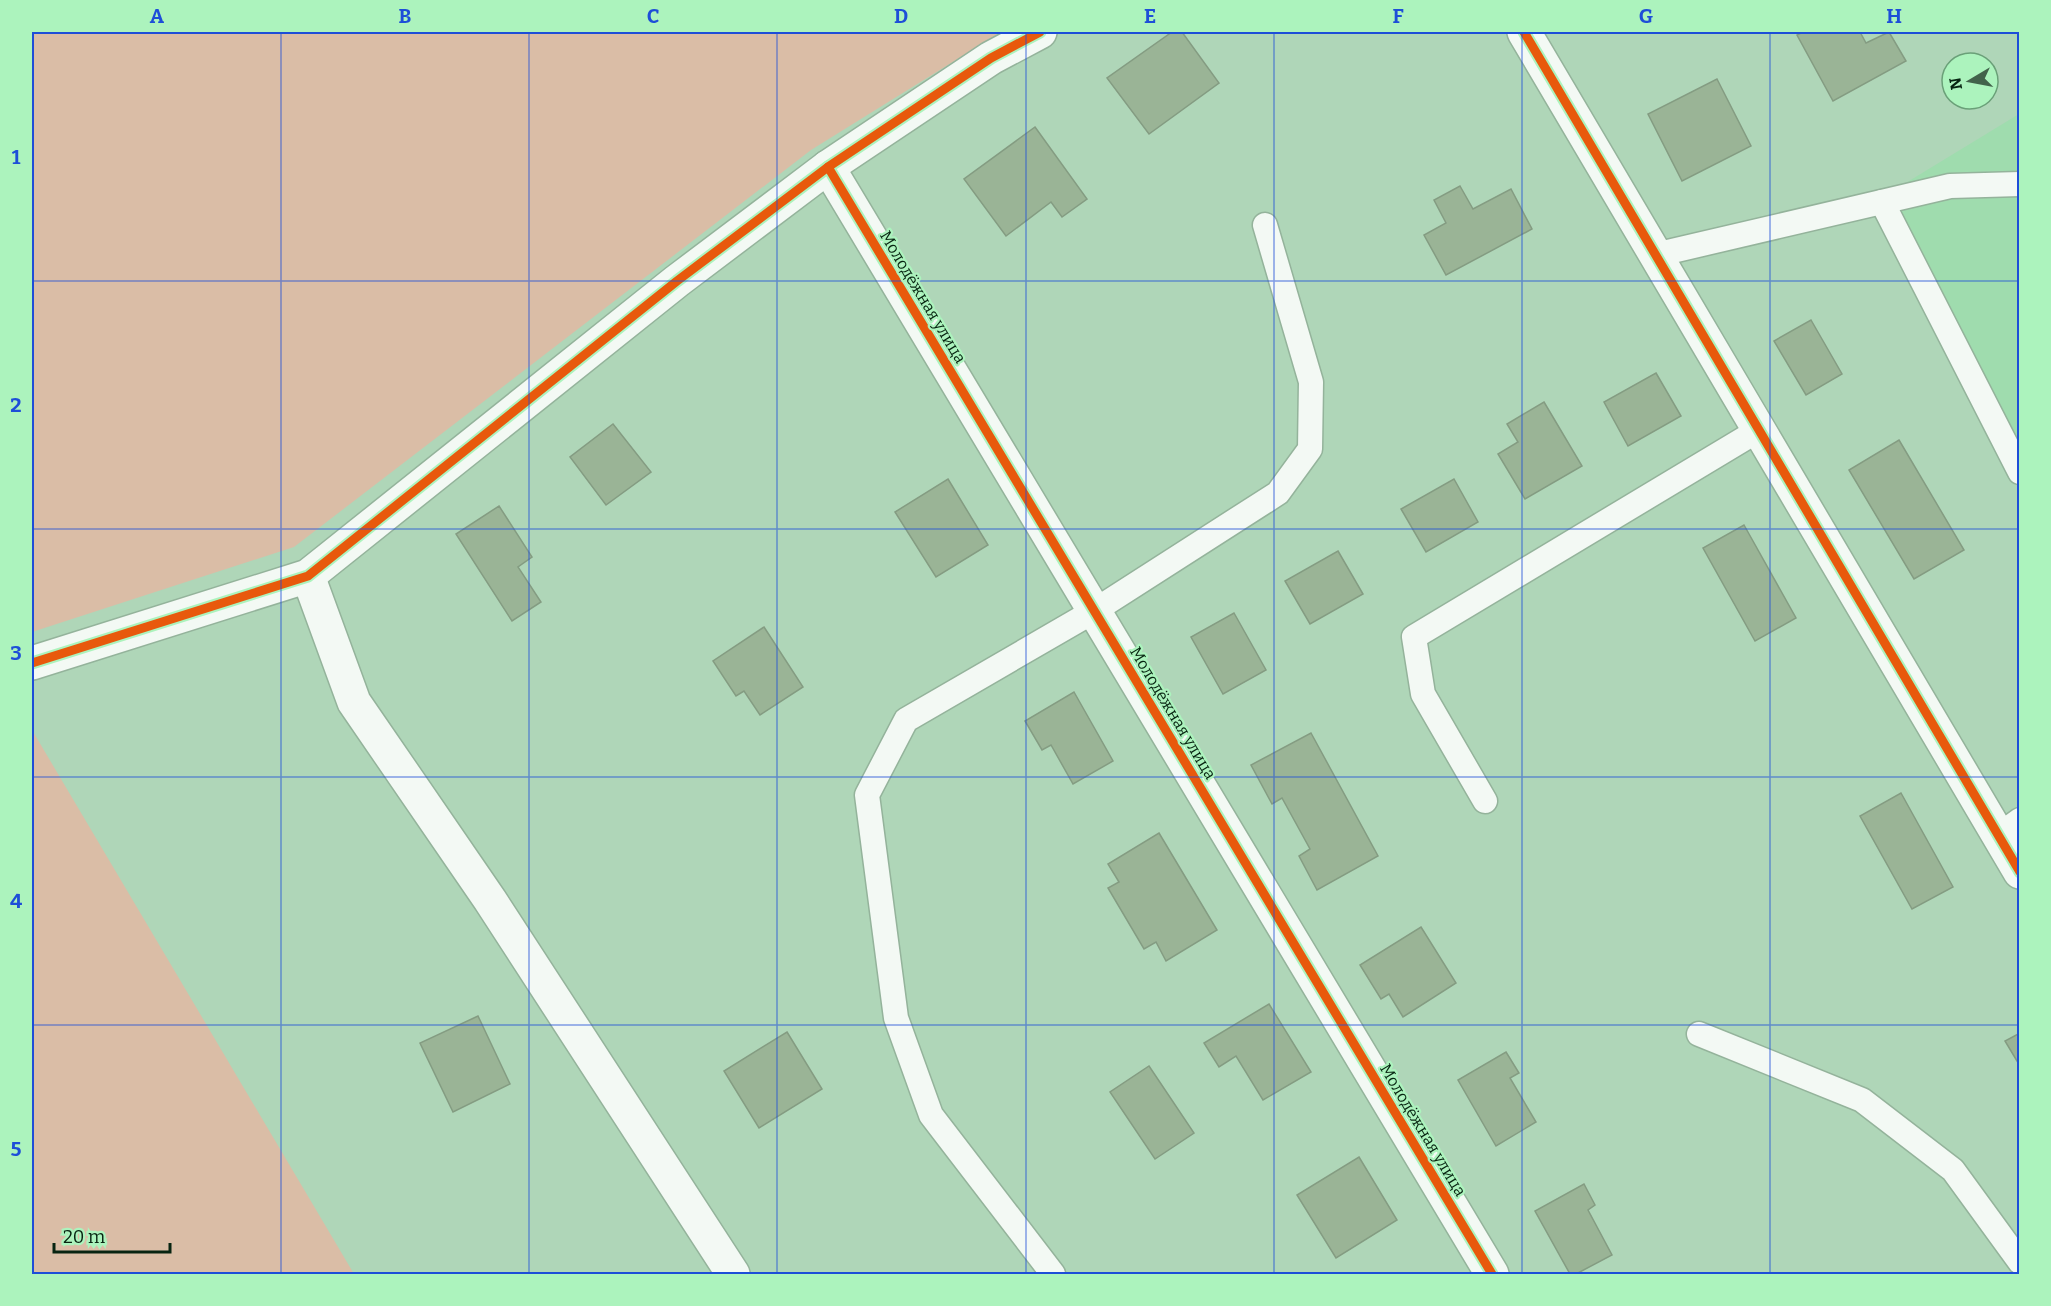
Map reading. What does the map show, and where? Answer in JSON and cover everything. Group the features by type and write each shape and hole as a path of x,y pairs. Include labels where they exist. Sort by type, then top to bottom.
{"street":[{"path":"32,663 308,576 677,281 828,167 991,58 1040,32"},
{"path":"1524,32 1757,431 2009,828 2019,872"},
{"name":"Молодёжная улица","path":"828,167 1492,1275"},
{"path":"308,576 354,702 490,900 733,1275"}],"lane":[{"path":"1654,255 1950,186 2019,184"},
{"path":"1882,202 2019,472"},
{"path":"1053,1275 931,1115 896,1018 867,795 906,720 1094,611 1278,494 1310,449 1311,382 1265,225"},
{"path":"1485,801 1423,694 1414,637 1757,431"},
{"path":"1699,1034 1862,1100 1953,1170 2019,1262"}],"shaded area":[{"path":"32,32 1001,32 811,150 294,547 32,632"},
{"path":"2019,114 2019,455 1868,206"},
{"path":"32,730 354,1274 32,1274"}],"building":[{"path":"1172,32 1182,32 1219,83 1149,134 1107,78"},
{"path":"1803,32 1860,32 1866,43 1889,32 1906,61 1833,101 1797,35"},
{"path":"1717,79 1751,146 1682,181 1648,114"},
{"path":"1035,127 1087,199 1062,217 1051,202 1006,236 964,179"},
{"path":"1460,186 1473,209 1511,189 1532,229 1446,275 1424,235 1446,223 1434,200"},
{"path":"1811,320 1842,374 1806,395 1774,341"},
{"path":"1656,373 1681,416 1628,446 1604,402"},
{"path":"1544,402 1582,466 1525,499 1498,454 1518,442 1507,424"},
{"path":"613,424 651,472 606,505 570,457"},
{"path":"1899,440 1964,550 1914,579 1849,470"},
{"path":"948,479 988,545 936,577 895,512"},
{"path":"1454,479 1478,522 1426,552 1401,509"},
{"path":"499,506 532,557 518,567 541,602 512,621 456,534"},
{"path":"1744,525 1796,618 1755,641 1703,548"},
{"path":"1338,551 1363,594 1310,624 1285,581"},
{"path":"1234,613 1266,670 1223,694 1191,637"},
{"path":"764,627 803,687 760,715 744,691 736,696 713,661"},
{"path":"1074,692 1113,761 1073,784 1051,745 1042,750 1025,721"},
{"path":"1311,733 1378,856 1317,890 1299,856 1310,849 1282,798 1272,804 1251,765"},
{"path":"1901,793 1953,887 1912,909 1860,816"},
{"path":"1159,833 1217,930 1166,961 1156,942 1144,949 1108,888 1119,882 1108,864"},
{"path":"1421,927 1456,983 1403,1017 1389,994 1381,999 1360,965"},
{"path":"1269,1004 1311,1072 1263,1100 1236,1056 1219,1067 1204,1043"},
{"path":"478,1016 510,1084 453,1112 420,1043"},
{"path":"787,1032 822,1089 759,1128 724,1071"},
{"path":"2020,1033 2020,1066 2005,1041"},
{"path":"1506,1052 1519,1073 1510,1078 1536,1122 1496,1146 1458,1080"},
{"path":"1149,1066 1194,1133 1155,1159 1110,1092"},
{"path":"1359,1157 1397,1220 1336,1258 1297,1195"},
{"path":"1584,1184 1595,1205 1588,1210 1612,1255 1576,1274 1570,1274 1535,1211"}],"cycle path":[{"path":"32,663 308,576 677,281 828,167 991,58 1040,32"},
{"path":"1524,32 2020,872"},
{"path":"828,167 1492,1274"}]}
